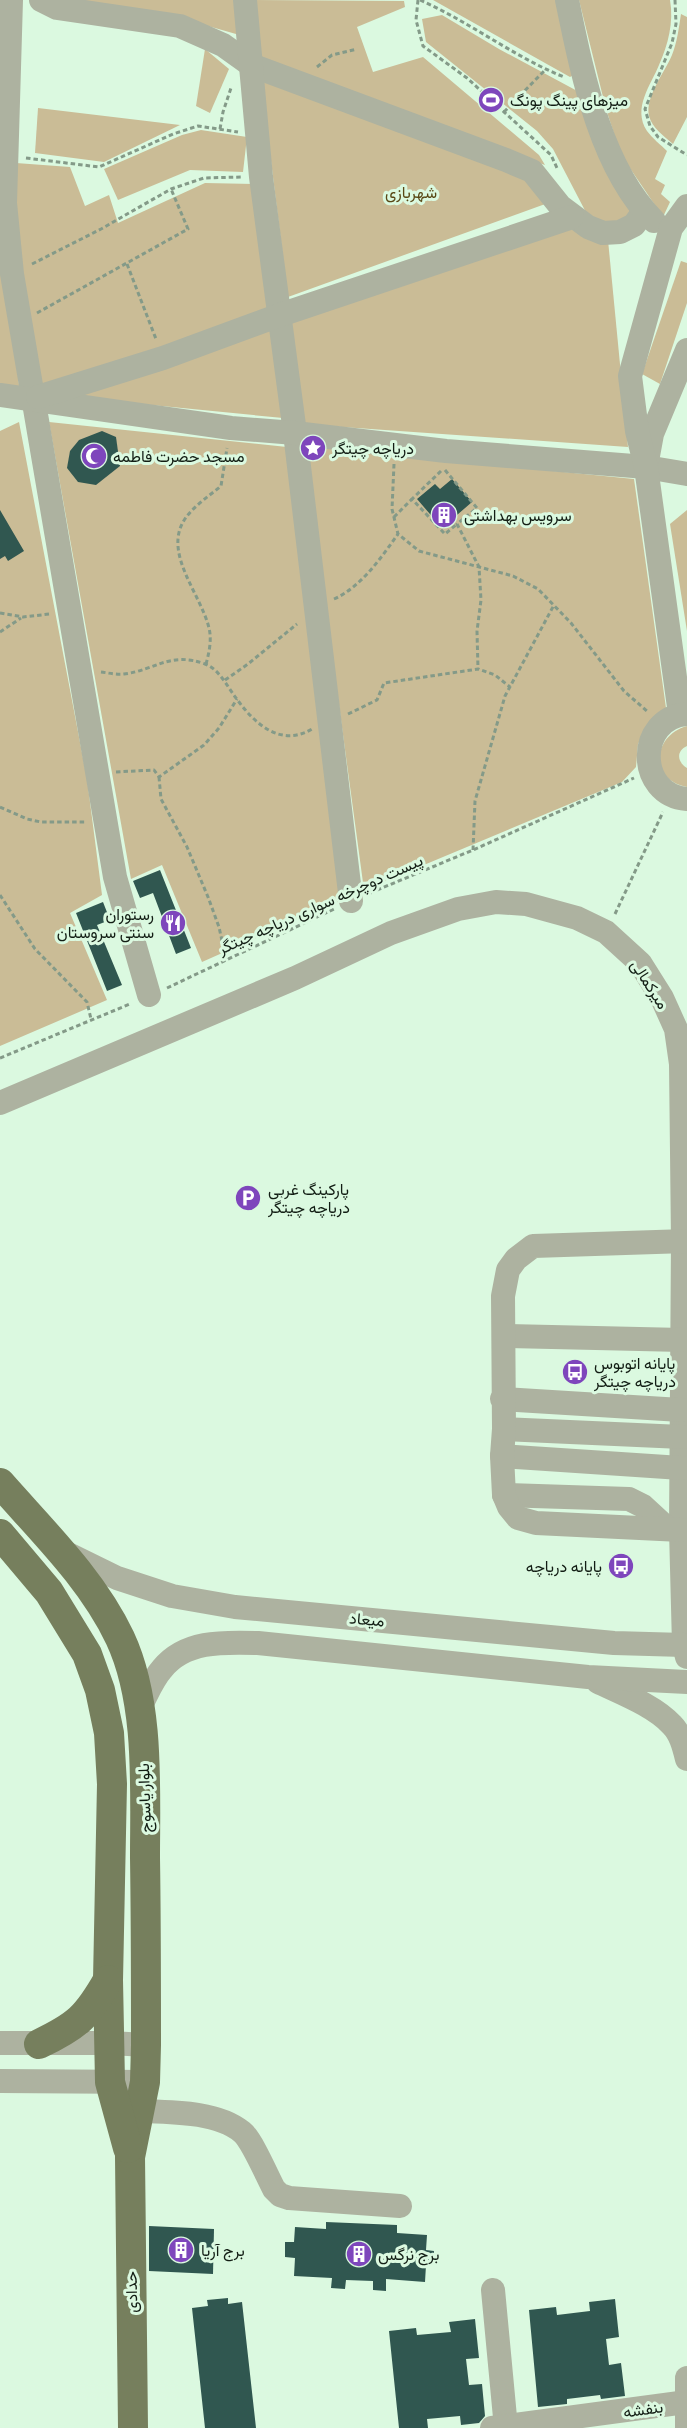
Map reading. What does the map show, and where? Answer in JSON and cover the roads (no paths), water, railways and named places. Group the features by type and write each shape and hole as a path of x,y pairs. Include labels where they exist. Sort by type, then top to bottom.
{"main road":[{"name":"بلوار یاسوج","path":"0,1484 59,1550 96,1596 120,1638 134,1675 141,1705 145,1817 146,2045 144,2082 129,2111 130,2157"},
{"name":"بلوار یاسوج","path":"0,1534 49,1592 87,1654 109,1732 112,1784 108,1980 110,2082 129,2111"},
{"path":"39,2044 79,2021 92,2008 108,1980"},
{"name":"حدادی","path":"130,2157 133,2428"}],"street":[{"path":"11,0 5,203 12,274 115,877 149,995"},
{"path":"41,0 57,8 180,26 224,45 246,62 532,171 560,206 572,217 603,233 620,232 634,225 644,211"},
{"path":"245,0 246,62 258,134 261,177 331,718 351,900"},
{"path":"567,0 606,146 620,176 644,211 656,222 679,231"},
{"path":"679,797 654,781 649,771 647,757 649,743 656,730 678,716 646,467 637,430 630,376 687,206"},
{"path":"33,399 163,358 280,315 572,217"},
{"path":"646,467 652,434 687,350"},
{"path":"0,395 231,428 295,433 397,446 646,467 687,474"},
{"name":"میرکمالی","path":"0,1104 295,978 391,933 458,909 496,902 526,904 577,918 606,932 640,963 662,998 676,1029 681,1064 685,1241 681,1468 674,1530 686,1651"},
{"path":"674,1530 536,1523 518,1518 509,1507 504,1495 502,1455 504,1429 503,1296 508,1270 516,1259 533,1246 685,1241"},
{"path":"504,1336 683,1340"},
{"path":"502,1399 681,1410"},
{"path":"504,1429 682,1437"},
{"path":"502,1455 681,1468"},
{"name":"میعاد","path":"59,1550 117,1578 161,1593 235,1607 614,1642 686,1651"},
{"path":"141,1705 162,1669 178,1654 221,1642 258,1643 588,1677 687,1682"},
{"path":"588,1677 610,1674 618,1666 618,1655 614,1642"},
{"path":"588,1677 637,1700 672,1724 683,1741 687,1759"},
{"path":"0,2043 146,2045"},
{"path":"0,2080 144,2082"},
{"path":"129,2111 181,2113 223,2121 244,2133 280,2195 289,2198 400,2206"},
{"path":"493,2290 501,2427"},
{"path":"687,2378 687,2428"},
{"name":"بنفشه","path":"501,2427 631,2420 687,2402"}],"place":[{"name":"میزهای پینگ پونگ","path":"491,100"},
{"name":"دریاچه چیتگر","path":"313,448"},
{"name":"مسجد حضرت فاطمه","path":"94,456"},
{"name":"سرویس بهداشتی","path":"444,515"},
{"name":"رستوران سنتی سروستان","path":"173,923"},
{"name":"پارکینگ غربی دریاچه چیتگر","path":"248,1198"},
{"name":"پایانه اتوبوس دریاچه چیتگر","path":"575,1372"},
{"name":"پایانه دریاچه","path":"621,1566"},
{"name":"برج آریا","path":"181,2250"},
{"name":"برج نرگس","path":"359,2254"}],"park label":[{"name":"شهربازی","path":"411,192"}]}
